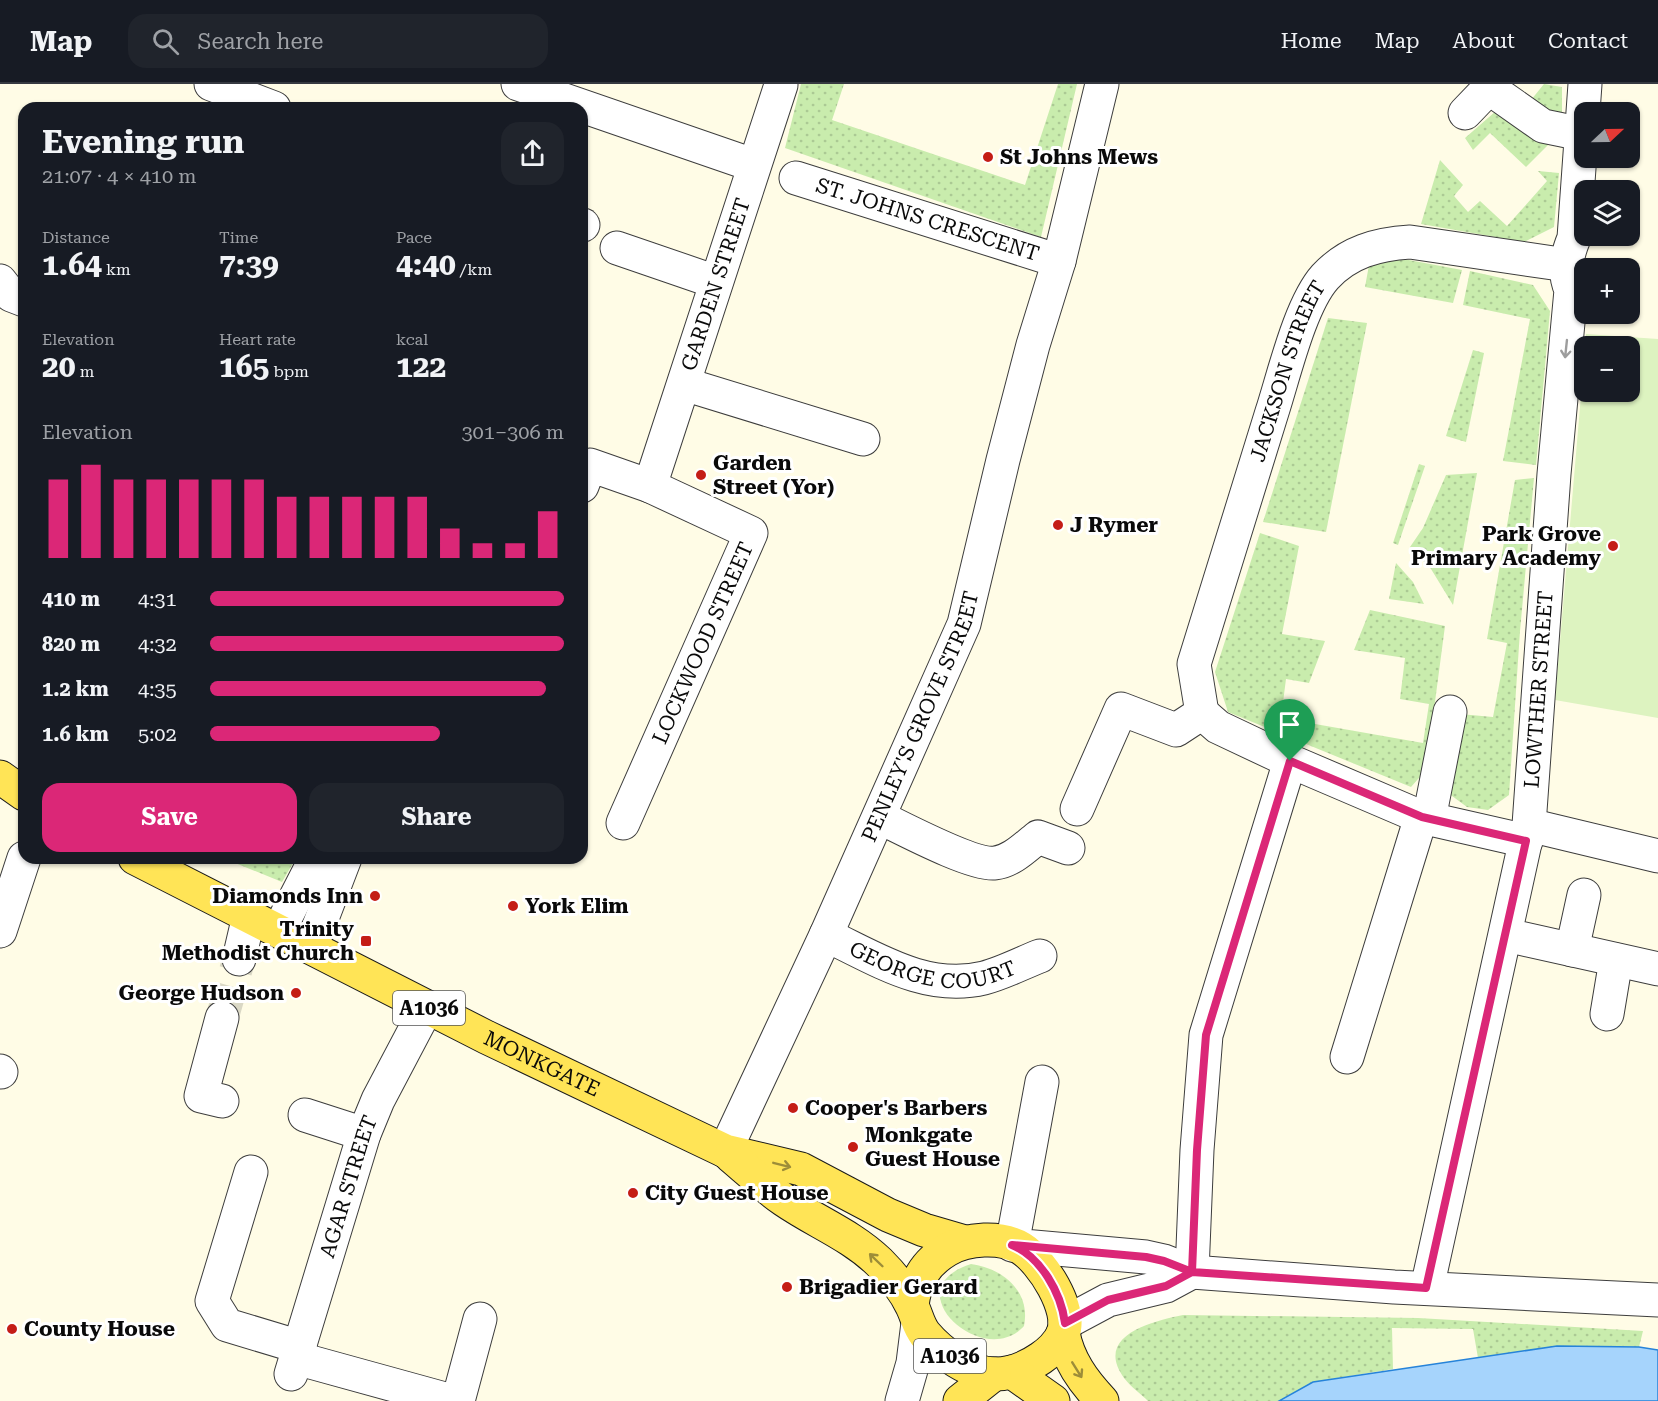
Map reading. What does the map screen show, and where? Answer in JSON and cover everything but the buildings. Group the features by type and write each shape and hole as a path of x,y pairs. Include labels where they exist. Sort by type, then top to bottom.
{"main road":[{"path":"0,777 18,790"},
{"name":"MONKGATE","path":"147,864 427,1007 725,1151"},
{"name":"A1036","path":"725,1151 801,1170 888,1215 924,1230 965,1242"},
{"name":"A1036","path":"725,1151 784,1200 849,1237 881,1264 939,1348 962,1365 1003,1373 1053,1401"},
{"name":"A1036","path":"915,1314 918,1280 936,1256 965,1242 984,1240 1012,1245 1031,1257 1053,1285 1060,1300 1072,1361 1086,1385 1102,1401"},
{"name":"A1036","path":"960,1401 1003,1373 1035,1363 1049,1352 1064,1328"}],"street":[{"path":"211,84 258,102"},
{"path":"518,84 570,102"},
{"name":"PENLEY'S GROVE STREET","path":"725,1151 826,935 964,624 1033,345 1059,261 1102,84"},
{"name":"LOWTHER STREET","path":"1584,102 1585,84"},
{"name":"GARDEN STREET","path":"650,486 781,85"},
{"path":"1465,113 1489,88 1544,126 1574,132"},
{"path":"588,108 753,165"},
{"name":"LOWTHER STREET","path":"1426,1288 1528,833 1554,474 1571,290 1566,279 1567,256 1574,238 1579,168"},
{"name":"ST. JOHNS CRESCENT","path":"796,178 1059,261"},
{"name":"JACKSON STREET","path":"1202,713 1194,664 1291,354 1310,300 1323,279 1339,264 1356,253 1392,243 1410,242 1568,265"},
{"path":"617,248 716,282"},
{"path":"0,281 11,295 18,298"},
{"path":"684,384 863,439"},
{"path":"588,470 590,465 650,486"},
{"name":"LOCKWOOD STREET","path":"623,823 751,533 650,486"},
{"path":"1077,809 1122,709 1176,730 1202,713 1218,727 1290,761 1425,818 1658,856"},
{"path":"1347,1057 1425,818 1450,712"},
{"path":"1192,1272 1197,1150 1206,1035 1290,761"},
{"path":"879,817 971,858 994,863 1016,856 1038,837 1068,848"},
{"path":"0,931 22,864"},
{"path":"279,930 313,864"},
{"path":"311,946 343,864"},
{"path":"1572,950 1584,895"},
{"path":"239,959 249,916"},
{"name":"GEORGE COURT","path":"826,935 906,973 943,982 986,978 1040,956"},
{"path":"1506,935 1658,969"},
{"path":"1607,1014 1616,960"},
{"name":"AGAR STREET","path":"295,1360 364,1134 378,1100 427,1007"},
{"path":"222,1018 201,1096 222,1101"},
{"path":"1042,1082 1012,1245 1146,1257 1192,1272 1426,1288 1658,1300"},
{"path":"305,1115 364,1134"},
{"path":"251,1172 212,1301 226,1325 295,1360 452,1401"},
{"path":"1064,1328 1108,1300 1166,1286 1192,1272"},
{"path":"902,1401 913,1363 915,1314"},
{"path":"458,1401 480,1319"}],"green space":[{"path":"801,84 844,84 832,120 1025,185 1058,84 1077,84 1041,237 785,148"},
{"path":"1544,84 1562,87 1562,122 1531,100"},
{"path":"1496,111 1551,142 1526,167 1490,133 1473,150 1465,138"},
{"path":"1440,160 1463,185 1454,196 1468,212 1480,201 1507,226 1547,181 1538,171 1559,173 1554,227 1524,242 1421,224"},
{"path":"1398,258 1462,270 1453,303 1365,287 1369,265"},
{"path":"1470,271 1533,285 1550,311 1536,465 1503,461 1530,319 1463,305"},
{"path":"1328,318 1367,323 1326,532 1263,522"},
{"name":"Park Grove Primary Academy","path":"1586,334 1615,336 1586,336"},
{"name":"Park Grove Primary Academy","path":"1640,338 1658,339 1658,718 1555,700 1580,402 1640,402"},
{"path":"1473,350 1484,353 1466,442 1446,436"},
{"path":"1419,464 1425,466 1398,545 1393,543"},
{"path":"1477,473 1453,605 1431,569 1410,547 1423,528 1446,475"},
{"path":"1534,478 1520,631 1509,795 1488,810 1467,807 1448,793 1460,714 1493,717 1507,643 1487,639 1515,480"},
{"path":"1260,533 1299,546 1282,634 1325,641 1309,683 1286,679 1281,718 1423,743 1429,704 1400,699 1405,658 1354,650 1370,610 1445,626 1426,770 1411,787 1228,712 1215,672"},
{"path":"1396,563 1413,582 1424,604 1389,599"},
{"path":"238,864 292,864 282,882"},
{"path":"971,1264 983,1266 1004,1276 1019,1292 1025,1314 1024,1326 1007,1337 988,1339 969,1333 953,1321 943,1306 940,1291 949,1276"},
{"path":"1183,1315 1418,1318 1643,1331 1639,1347 1557,1346 1478,1358 1473,1329 1392,1328 1393,1369 1313,1382 1279,1401 1148,1401 1124,1378 1116,1363 1116,1351 1121,1341 1143,1326"}],"water":[{"path":"1557,1346 1639,1347 1658,1350 1658,1401 1279,1401 1313,1382"}],"tunnel":[{"path":"222,1018 239,959"}],"place":[{"name":"St Johns Mews","path":"988,157"},
{"name":"Garden Street (Yor)","path":"701,475"},
{"name":"J Rymer","path":"1058,525"},
{"name":"Park Grove Primary Academy","path":"1613,546"},
{"name":"Diamonds Inn","path":"375,896"},
{"name":"York Elim","path":"513,906"},
{"name":"Trinity Methodist Church","path":"366,941"},
{"name":"George Hudson","path":"296,993"},
{"name":"Cooper's Barbers","path":"793,1108"},
{"name":"Monkgate Guest House","path":"853,1147"},
{"name":"City Guest House","path":"633,1193"},
{"name":"Brigadier Gerard","path":"787,1287"},
{"name":"County House","path":"12,1329"}],"route":[{"path":"1290,761 1206,1035 1197,1150 1192,1272 1166,1286 1129,1293 1108,1300 1065,1323 1060,1300 1053,1285 1031,1257 1022,1249 1012,1245 1146,1257 1192,1272 1426,1288 1526,841 1422,817 1290,761"}]}
